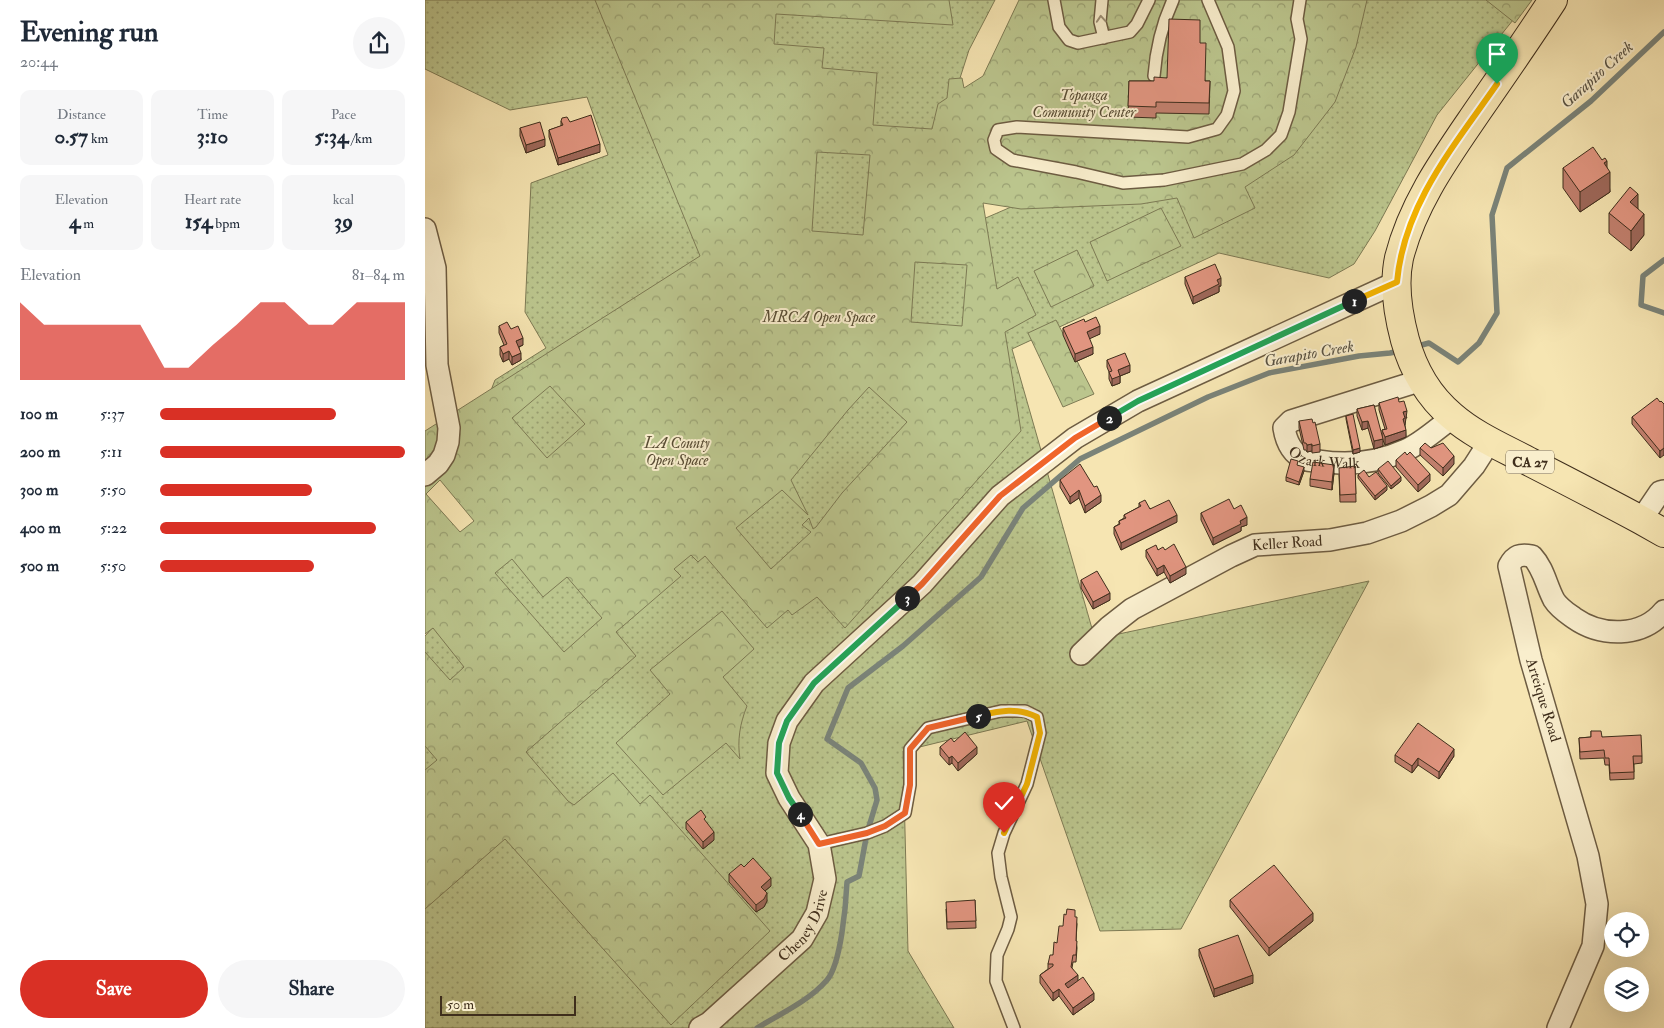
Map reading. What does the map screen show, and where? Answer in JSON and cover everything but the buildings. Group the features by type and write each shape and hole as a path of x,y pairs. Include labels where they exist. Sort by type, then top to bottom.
{"main road":[{"name":"CA 27","path":"1553,0 1431,180 1416,208 1399,259 1397,282 1398,312 1403,334 1419,374 1436,400 1453,417 1490,441 1641,520 1664,534"}],"street":[{"path":"425,229 435,268 437,365 449,428 448,442 444,455 439,464 425,475"},
{"name":"Cheney Drive","path":"700,1028 802,939 817,913 825,879 819,844 789,798 777,773 779,743 787,721 814,683 922,584 1000,496 1075,438 1138,401 1397,282"},
{"name":"Ozark Walk","path":"1419,374 1291,421 1285,428 1286,439 1294,451 1304,459 1329,463 1355,464 1380,460 1408,449 1453,417"},
{"name":"Keller Road","path":"1081,654 1109,627 1132,609 1255,545 1330,540 1367,533 1401,521 1431,506 1449,494 1474,466 1490,441"},
{"path":"1641,520 1660,492 1664,491"},
{"name":"Arteique Road","path":"1558,1028 1593,946 1597,904 1588,856 1531,660 1509,566 1513,558 1521,554 1532,556 1539,564 1555,601 1561,609 1583,625 1599,631 1632,630 1647,625 1658,618 1664,611"}],"lane":[{"path":"1053,0 1059,27 1069,40 1078,43 1129,32 1137,24 1149,0"},
{"path":"1102,0 1100,22 1104,38"},
{"path":"1154,76 1155,54 1165,17 1173,0"},
{"path":"1208,0 1228,47 1234,91 1227,115 1217,129 1188,137 1017,128 998,130 994,140 996,149 1012,160 1123,183 1164,180 1242,164 1266,150 1281,135 1289,112 1301,39 1297,18 1300,0"},
{"path":"819,844 867,833 885,826 905,813 910,785 910,749 928,728 1001,711 1025,711 1037,717 1040,733 1027,784 1004,833 997,853 1011,917 997,955 996,981 1014,1028"}],"green space":[{"path":"425,0 995,0 969,50 944,128 981,220 1055,188 1315,0 1529,0 1437,115 1375,231 1354,264 1329,278 1219,253 1012,349 1095,639 1369,581 1181,929 1100,931 1027,721 903,751 908,951 954,1028 425,1028 425,636 490,564 459,472 495,380 546,348 525,312 531,183 608,155 587,97 510,110 425,69"},
{"path":"595,0 949,0 953,25 776,14 774,44 824,48 822,68 877,73 873,125 932,129 938,104 947,98 949,79 962,78 964,88 983,76 1019,0 1367,0 1356,47 1335,102 1294,155 1245,187 1255,208 1194,238 1177,198 1141,204 1021,209 983,203 997,289 1018,277 1036,315 1005,332 1021,431 845,628 817,597 792,615 788,610 767,628 705,556 698,562 691,555 674,569 681,576 616,632 636,656 526,752 568,801 574,805 613,773 640,804 650,795 770,931 671,1025 505,839 425,909 425,770 437,760 425,746 425,652 450,680 464,667 433,628 425,634 425,431 700,256","holes":["817,152 870,155 863,235 812,231","915,262 967,265 962,326 911,322","550,386 585,424 547,458 512,418","869,387 907,422 842,493 816,527 813,529 809,518 802,525 811,532 771,569 736,528 782,490 808,515 791,480","440,480 474,521 460,532 426,494","512,559 543,597 567,577 602,618 564,652 495,573"]},
{"path":"1486,0 1532,0 1515,23"},
{"path":"1161,208 1181,246 1107,281 1090,242"},
{"path":"1077,250 1094,286 1051,307 1034,271"},
{"path":"1056,320 1094,394 1063,407 1028,333"},
{"path":"722,611 754,649 723,677 747,706 740,732 740,759 726,743 663,795 616,743 670,694 650,670"}],"waterway":[{"name":"Garapito Creek","path":"1414,347 1429,343 1458,362 1479,343 1497,313 1492,215 1507,168 1591,101 1664,32"},
{"path":"1664,260 1643,276 1641,305 1664,313"},
{"name":"Garapito Creek","path":"757,1028 803,1001 827,980 832,972 839,948 847,882 859,876 867,833 877,800 875,788 861,763 827,739 848,688 903,646 981,577 1023,508 1080,459 1208,397 1269,373 1359,356 1400,351"}],"route":[{"path":"1004,833 1027,784 1040,733 1037,717 1025,711 1001,711 928,728 910,749 910,785 905,813 885,826 867,833 819,844 789,798 777,773 779,743 787,721 814,683 859,644 922,584 1000,496 1075,438 1138,401 1397,282 1399,259 1416,208 1422,196 1441,164 1497,84"}],"park label":[{"name":"Topanga Community Center","path":"1084,104"},
{"name":"MRCA Open Space","path":"819,317"},
{"name":"LA County Open Space","path":"677,452"}]}
